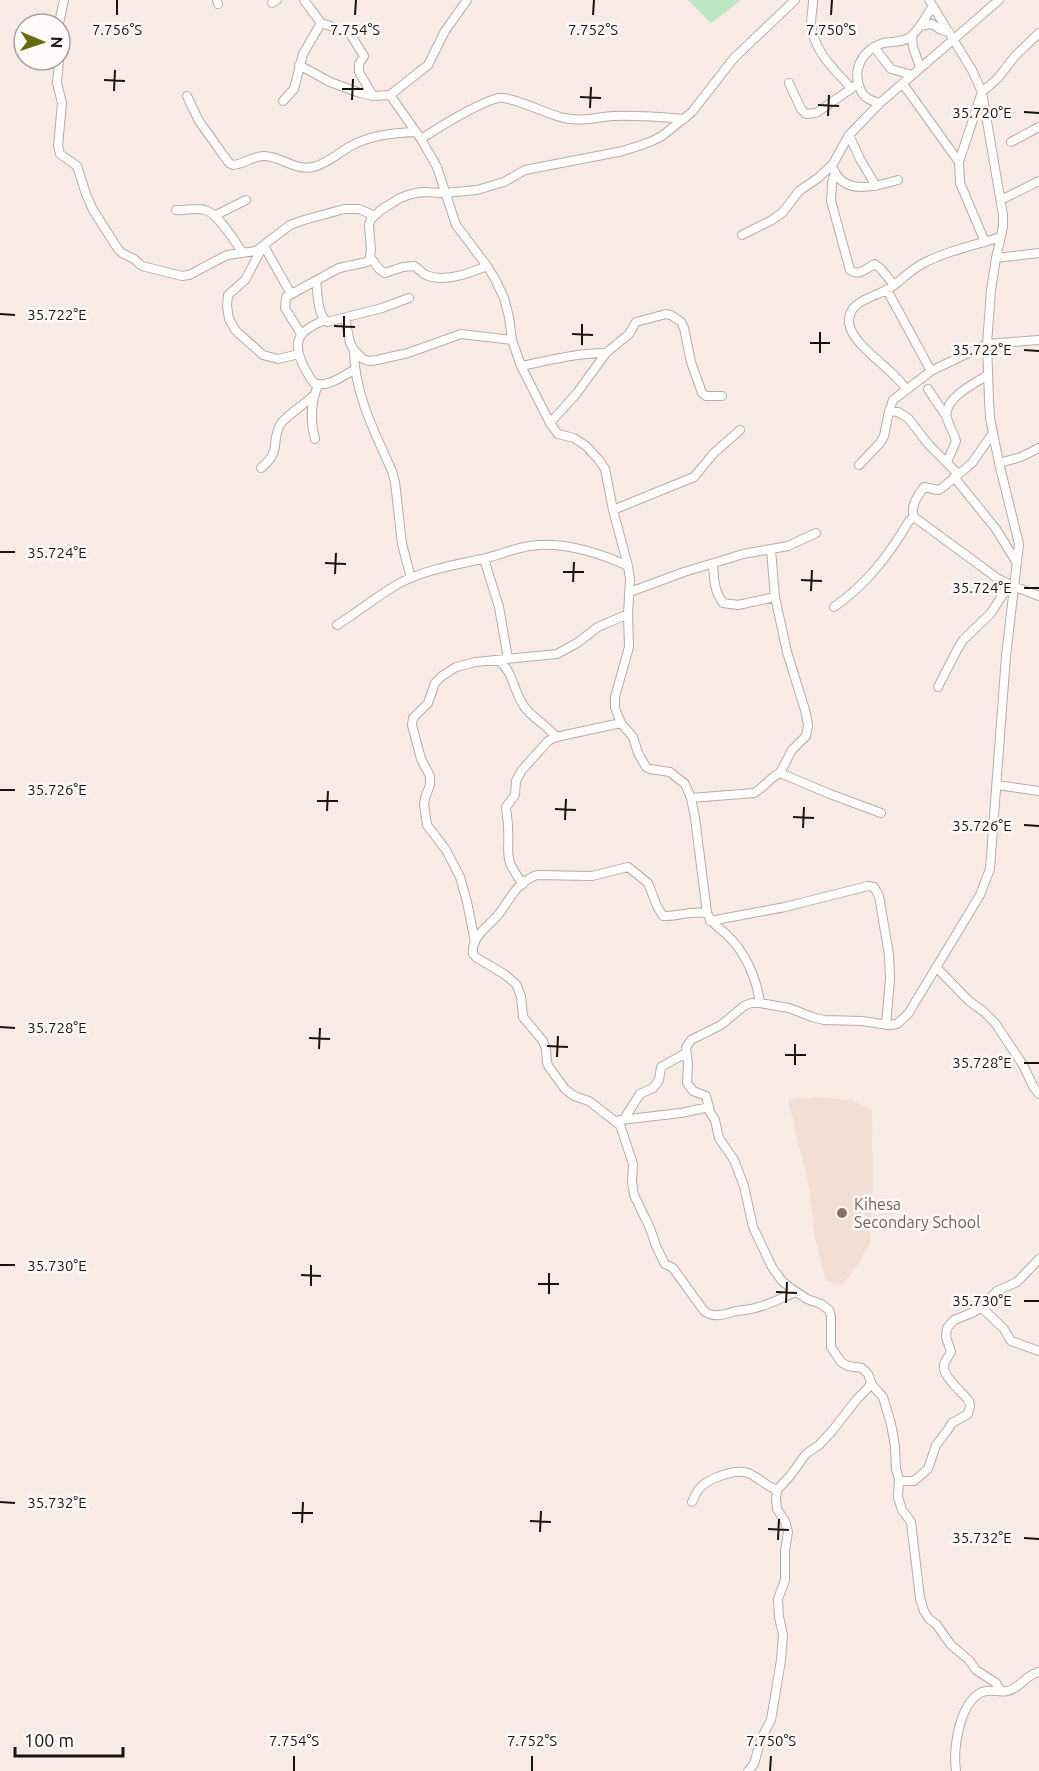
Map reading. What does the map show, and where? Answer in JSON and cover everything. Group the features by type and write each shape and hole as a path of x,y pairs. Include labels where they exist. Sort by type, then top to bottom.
{"street":[{"path":"304,0 321,22 345,30 353,36 364,56 359,72 373,96"},
{"path":"299,65 330,82 373,96 390,95 428,65 445,31 467,0"},
{"path":"301,334 285,308 286,297 339,268 367,262 370,257 369,225 373,215 400,198 411,194 477,189 504,182 525,170 623,151 651,142 684,119 699,104 734,58 795,0"},
{"path":"813,0 811,23 816,45 829,64 868,100 871,112"},
{"path":"931,371 881,269 875,264 862,272 854,273 850,270 831,201 834,168 849,135 871,112 951,36 999,0"},
{"path":"789,83 806,114 816,113 855,86 858,65 862,57 874,47 905,40 912,36 920,26 931,3"},
{"path":"931,3 972,70 982,92 1004,222 996,258 987,344 988,375 993,434 1019,544 1017,563 1010,585 990,868 980,895 908,1014 897,1024 824,1020 789,1008 760,1003 746,1004 727,1021 691,1040 686,1047 687,1083 693,1091 706,1096 708,1107 716,1120 719,1138 734,1160 744,1186 753,1227 772,1267 782,1281 796,1292 829,1310 831,1347 842,1362 848,1366 862,1368 870,1377 871,1384 883,1397 895,1446 896,1467 900,1481 898,1495 900,1505 911,1522 920,1601 924,1611 951,1645 969,1660 976,1670 996,1683 1001,1691"},
{"path":"283,101 294,89 299,65 307,45 321,22"},
{"path":"920,26 932,24 951,36"},
{"path":"985,242 960,183 959,162 982,92 1039,33"},
{"path":"912,36 920,67"},
{"path":"874,47 891,69 912,75"},
{"path":"58,72 57,83 62,103 58,150 77,166 93,210 118,249 142,266 182,276 189,275 227,255 256,251 290,225 333,211 359,209 373,215"},
{"path":"903,84 959,162"},
{"path":"390,95 438,167 456,225 487,266 504,298 512,340 521,366 550,423 558,434 580,441 600,460 608,480 612,510 628,566 630,592 629,647 615,697 615,708 621,723 633,736 638,753 646,767 650,770 670,772 685,784 691,798 709,917 729,936 747,964 757,985 760,1003"},
{"path":"187,96 199,121 229,163 233,165 264,156 298,167 310,168 324,163 367,138 394,133 418,135 480,105 500,98 508,98 546,113 575,120 612,116 684,119"},
{"path":"868,100 880,103"},
{"path":"1011,141 1039,127"},
{"path":"849,135 876,186"},
{"path":"834,168 839,178 850,185 862,188 898,180"},
{"path":"742,235 778,216 799,191 826,171 834,168"},
{"path":"1001,200 1039,181"},
{"path":"214,216 246,200"},
{"path":"176,210 206,210 214,216 243,253"},
{"path":"906,388 869,352 851,329 849,322 852,310 865,299 890,287 923,263 1001,237"},
{"path":"263,247 291,294"},
{"path":"263,247 245,280 228,296 226,306 229,319 236,331 263,356 278,359 299,354"},
{"path":"996,258 1039,253"},
{"path":"370,257 382,272 414,266 426,275 456,276 487,266"},
{"path":"316,281 320,310 324,320"},
{"path":"318,385 311,379 299,354 301,334 324,320 345,318 409,298"},
{"path":"550,423 577,393 606,353 629,334 636,322 666,314 677,318 684,328 691,362 702,393 706,396 722,396"},
{"path":"345,318 350,343 363,359 377,360 408,353 461,334 512,340"},
{"path":"859,465 880,443 893,400 906,388 931,371 987,344 1039,339"},
{"path":"354,350 357,387 395,482 402,544 411,578"},
{"path":"521,366 569,355 606,353"},
{"path":"318,385 330,383 354,370"},
{"path":"946,416 946,410 952,401 970,385 988,375"},
{"path":"315,439 312,424 314,396 318,385"},
{"path":"928,389 946,416 956,441 947,462"},
{"path":"261,468 274,453 282,420 314,396"},
{"path":"889,411 898,412 908,418 929,445 947,462 996,529 1017,563"},
{"path":"612,510 694,477 714,453 740,430"},
{"path":"993,434 977,457 938,490 924,488 912,510 914,517 986,571 1010,585 1039,596"},
{"path":"999,463 1021,457 1039,448"},
{"path":"834,607 851,595 876,570 914,517"},
{"path":"630,592 684,572 743,555 788,546 816,533"},
{"path":"337,625 411,578 449,566 531,546 556,545 595,553 628,566"},
{"path":"691,798 754,793 760,790 780,773 789,755 806,736 808,725 805,710 787,652 775,597 771,550"},
{"path":"484,559 499,607 508,659"},
{"path":"713,564 717,596 723,603 738,605 775,597"},
{"path":"938,687 963,640 991,613 1010,585"},
{"path":"476,942 460,877 446,850 427,825 424,805 430,785 430,776 421,759 413,718 428,703 435,683 456,667 476,662 557,654 577,643 598,627 628,614"},
{"path":"498,660 507,667 521,702 527,710 546,725 556,737"},
{"path":"523,884 507,856 506,807 515,795 516,780 522,770 548,741 556,737 621,723"},
{"path":"780,773 881,813"},
{"path":"997,785 1039,791"},
{"path":"708,1107 681,1113 620,1120 590,1101 574,1096 565,1089 547,1063 543,1041 523,1017 521,996 516,984 477,958 473,950 481,931 496,918 507,900 523,884 537,875 592,876 628,867 648,883 663,916 689,912 709,917 785,907 868,886 874,887 879,896 889,956 890,978 886,1025"},
{"path":"936,967 969,1002 983,1011 994,1023 1023,1065 1039,1094"},
{"path":"620,1120 640,1094 653,1088 659,1080 661,1067 686,1053"},
{"path":"620,1120 627,1150 632,1159 634,1195 665,1264 673,1268 706,1314 728,1315 765,1305 796,1292"},
{"path":"900,1481 914,1481 928,1469 934,1447 950,1424 968,1414 969,1401 944,1370 944,1364 951,1352 946,1329 954,1320 974,1312 997,1291 1024,1276 1039,1259"},
{"path":"981,1307 1004,1329 1011,1341 1039,1351"},
{"path":"748,1771 754,1764 761,1738 771,1720 781,1660 783,1635 778,1599 785,1580 785,1551 788,1532 785,1521 777,1509 777,1490 806,1455 823,1442 871,1384"},
{"path":"692,1502 700,1487 721,1475 734,1472 747,1473 768,1487 777,1490"},
{"path":"956,1771 961,1718 966,1708 982,1692 1007,1691 1015,1688 1030,1675 1039,1672"}],"shaded area":[{"name":"Kihesa Secondary School","path":"816,1097 851,1100 872,1110 873,1184 870,1243 857,1266 842,1285 826,1281 815,1239 809,1187 788,1100"}],"green space":[{"path":"688,0 741,0 711,23"}],"place":[{"name":"Kihesa Secondary School","path":"842,1213"}]}
